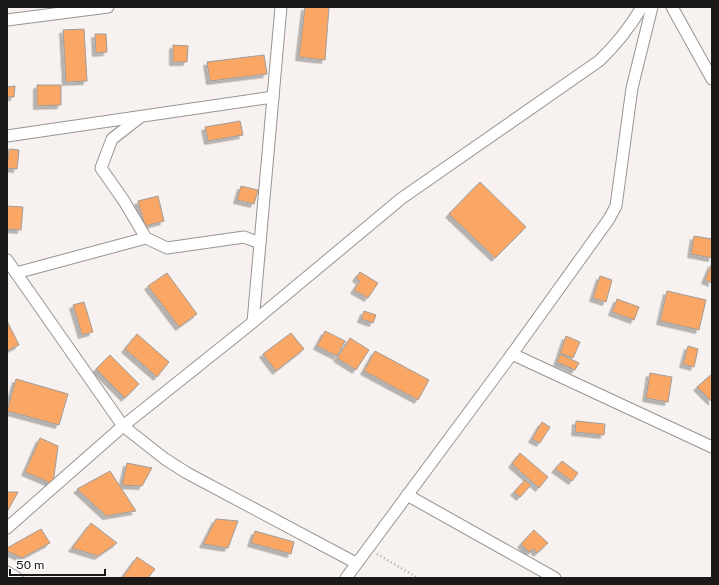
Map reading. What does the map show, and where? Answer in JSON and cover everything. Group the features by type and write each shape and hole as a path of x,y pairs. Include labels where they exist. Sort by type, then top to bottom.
{"street":[{"path":"7,20 108,7"},
{"path":"253,322 281,7"},
{"path":"7,528 123,426 253,322 402,198 599,61 633,23 642,7"},
{"path":"346,578 512,354 609,219 616,206 632,88 652,7"},
{"path":"672,7 712,79"},
{"path":"7,136 273,97"},
{"path":"140,117 112,139 101,168 124,201 146,238 167,248 244,237 260,244"},
{"path":"16,273 146,238"},
{"path":"7,260 123,426 187,474 356,563"},
{"path":"512,354 712,447"},
{"path":"407,495 555,578"},
{"path":"7,572 17,578"}],"path":[{"path":"368,548 418,578"}],"building":[{"path":"305,7 329,7 325,60 299,57"},
{"path":"84,29 87,81 66,82 63,30"},
{"path":"95,34 106,34 107,52 96,53"},
{"path":"173,45 188,46 187,62 173,62"},
{"path":"264,55 267,74 210,81 207,62"},
{"path":"37,85 61,85 61,105 37,106"},
{"path":"15,86 14,97 7,97 7,87"},
{"path":"240,121 243,135 208,141 205,127"},
{"path":"9,149 19,150 17,169 7,168"},
{"path":"480,182 526,227 495,258 449,214"},
{"path":"241,186 258,190 254,204 237,200"},
{"path":"158,196 164,221 145,226 138,201"},
{"path":"7,206 23,207 21,230 7,229"},
{"path":"694,236 712,239 712,258 691,254"},
{"path":"712,263 712,283 705,280"},
{"path":"360,272 378,283 368,298 354,290 360,281 356,278"},
{"path":"167,273 197,314 179,327 148,286"},
{"path":"600,276 612,280 606,302 593,298"},
{"path":"667,291 706,300 699,330 660,321"},
{"path":"617,299 639,307 634,320 612,312"},
{"path":"84,302 93,332 82,335 73,305"},
{"path":"364,311 376,315 373,323 361,319"},
{"path":"7,321 19,345 7,351"},
{"path":"325,331 345,341 337,356 317,346"},
{"path":"291,333 304,349 276,371 263,354"},
{"path":"137,334 169,362 157,377 125,349"},
{"path":"566,336 580,342 573,358 560,353"},
{"path":"350,338 369,350 356,370 337,358"},
{"path":"688,346 698,349 694,367 683,364"},
{"path":"375,351 429,380 418,400 364,371"},
{"path":"560,354 579,363 575,370 557,362"},
{"path":"110,355 139,384 125,398 96,369"},
{"path":"650,373 672,377 668,402 646,398"},
{"path":"712,374 712,402 697,387"},
{"path":"16,379 68,394 59,425 7,411"},
{"path":"576,421 605,424 604,435 575,432"},
{"path":"542,422 550,427 540,443 532,439"},
{"path":"40,438 58,446 53,484 25,472"},
{"path":"520,453 548,477 539,488 512,464"},
{"path":"562,461 578,473 572,481 555,469"},
{"path":"127,463 152,468 142,486 122,485"},
{"path":"110,471 136,511 106,516 77,489"},
{"path":"525,480 531,485 520,497 514,492"},
{"path":"7,492 18,492 7,512"},
{"path":"216,519 238,521 228,548 203,544"},
{"path":"91,523 117,543 98,556 72,548"},
{"path":"41,529 50,543 22,558 7,551 7,548"},
{"path":"534,530 548,543 537,553 534,549 529,552 521,544"},
{"path":"255,531 294,542 291,554 251,543"},
{"path":"137,557 155,569 148,578 122,578"}]}
